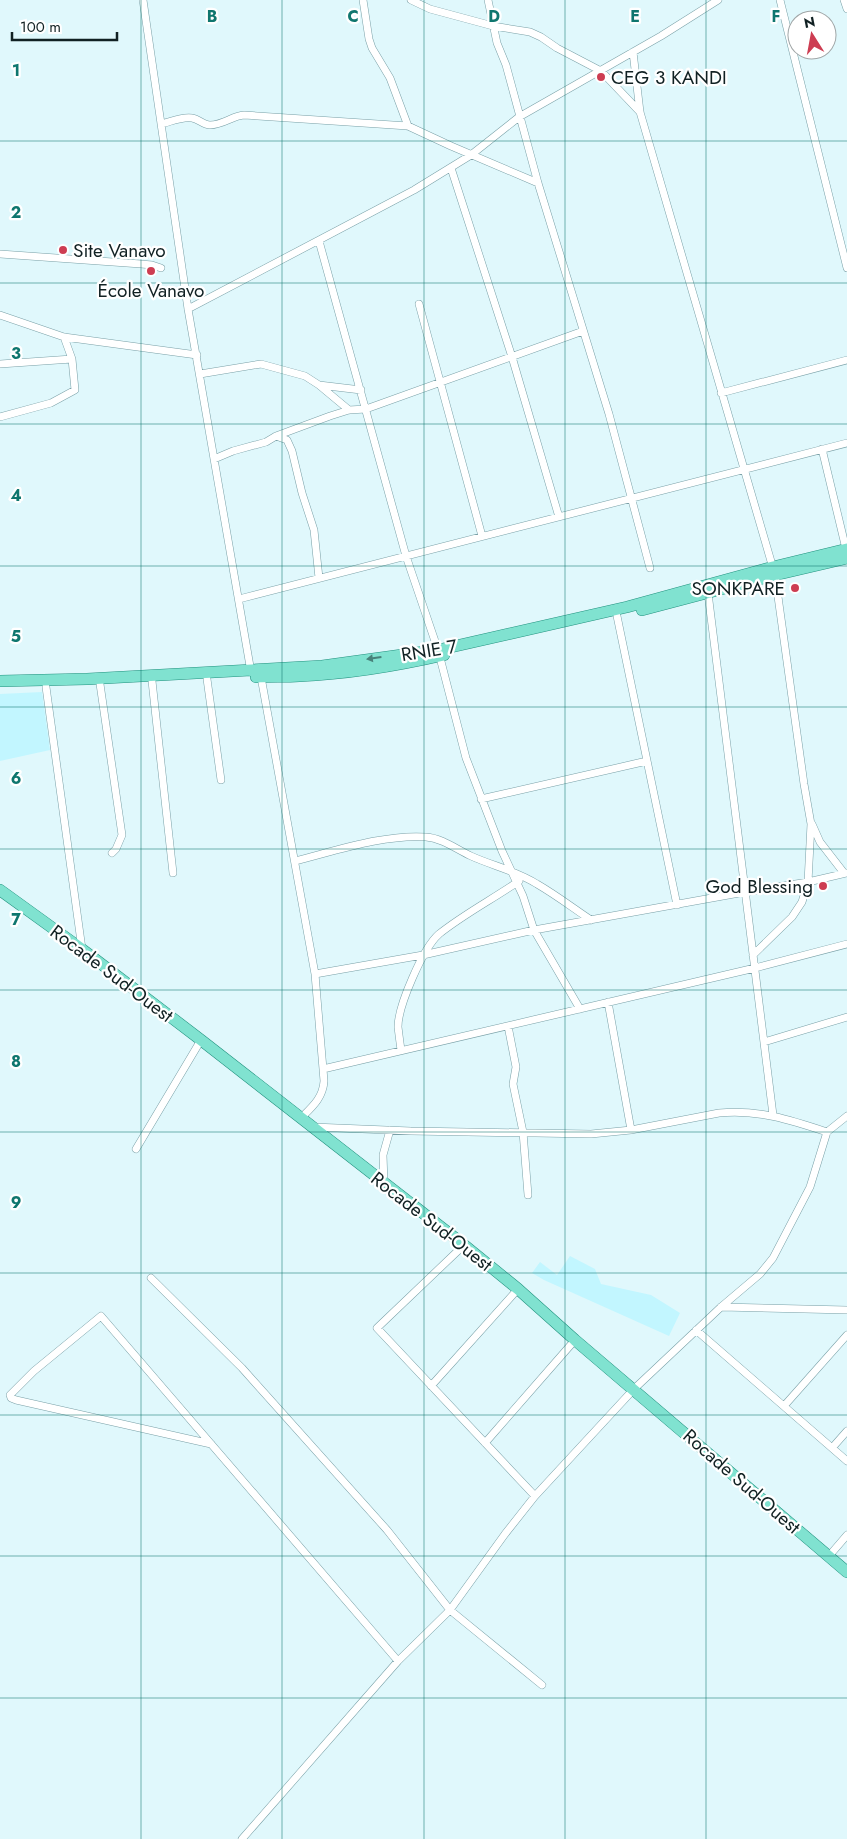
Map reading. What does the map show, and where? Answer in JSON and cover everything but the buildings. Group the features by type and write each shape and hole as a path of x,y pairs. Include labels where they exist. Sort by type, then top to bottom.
{"main road":[{"name":"RNIE 7","path":"439,653 617,616 708,593 847,549"},
{"name":"RNIE 7","path":"0,681 254,674 300,676 402,664 439,653 774,571 847,558"},
{"name":"RNIE 7","path":"0,689 206,679 254,674"},
{"name":"Rocade Sud-Ouest","path":"0,890 201,1040 464,1245 518,1289 847,1572"}],"street":[{"path":"143,0 188,310 214,459 239,599 295,861 315,974 323,1089 320,1097 301,1118"},
{"path":"363,0 369,40 390,78 408,126"},
{"path":"411,0 430,9 493,26 530,32 601,71 640,112"},
{"path":"488,0 500,55 506,65 538,183 608,414 650,568"},
{"path":"703,0 710,6"},
{"path":"188,310 414,190 471,155 519,117 601,71 718,0"},
{"path":"780,0 847,268"},
{"path":"844,0 847,9"},
{"path":"633,52 640,112 774,571 811,824 808,882 802,902 798,910 753,955"},
{"path":"162,124 192,118 203,124 210,125 222,123 237,115 244,114 408,126 538,183"},
{"path":"451,168 512,357 559,517"},
{"path":"319,241 406,556 439,653 466,758 517,882 534,930 580,1009"},
{"path":"0,254 141,264 161,268"},
{"path":"419,304 482,536"},
{"path":"0,314 64,337 197,355"},
{"path":"214,459 233,451 266,442 276,436 349,410 366,409 583,332"},
{"path":"0,416 51,403 75,390 72,359 64,337"},
{"path":"0,364 72,359"},
{"path":"722,393 847,360"},
{"path":"200,374 261,364 305,376 320,385 349,410"},
{"path":"320,385 360,390"},
{"path":"276,436 287,440 292,450 302,493 314,530 319,578"},
{"path":"239,599 847,442"},
{"path":"822,449 847,549"},
{"path":"708,593 773,1115"},
{"path":"617,616 677,904"},
{"path":"206,679 221,780"},
{"path":"152,681 173,873"},
{"path":"100,684 122,835 112,854"},
{"path":"46,687 82,950"},
{"path":"482,799 647,760"},
{"path":"315,974 423,955 534,930 808,882 846,873 820,842 811,824"},
{"path":"295,861 378,841 428,837 440,840 479,859 524,877 591,920"},
{"path":"401,1050 398,1026 400,1017 411,981 423,955 438,935 524,877"},
{"path":"323,1070 401,1050 755,968 847,944"},
{"path":"608,1002 631,1130"},
{"path":"764,1042 847,1017"},
{"path":"508,1026 516,1067 514,1088 523,1132 528,1195"},
{"path":"136,1149 201,1040"},
{"path":"311,1127 591,1134 631,1130 719,1113 741,1112 773,1115 827,1132"},
{"path":"242,1839 398,1661 450,1610 535,1496 634,1389 721,1307 760,1274 773,1258 810,1187 827,1132 847,1116"},
{"path":"384,1183 383,1155 390,1130"},
{"path":"464,1245 377,1328 535,1496"},
{"path":"151,1278 242,1368 387,1530 450,1610 542,1685"},
{"path":"431,1386 518,1289"},
{"path":"721,1307 847,1310"},
{"path":"210,1444 16,1400 11,1398 10,1395 34,1372 101,1316 398,1661"},
{"path":"696,1330 847,1461"},
{"path":"784,1406 847,1336"},
{"path":"485,1443 576,1340"},
{"path":"832,1448 847,1431"},
{"path":"828,1556 847,1535"}],"shaded area":[{"path":"42,692 50,750 0,761 0,694"},
{"path":"570,1256 595,1269 601,1284 651,1295 680,1313 669,1336 532,1273 540,1262 557,1275"}],"place":[{"name":"CEG 3 KANDI","path":"601,77"},
{"name":"Site Vanavo","path":"63,250"},
{"name":"École Vanavo","path":"151,271"},
{"name":"SONKPARE","path":"795,588"},
{"name":"God Blessing","path":"823,886"}]}
